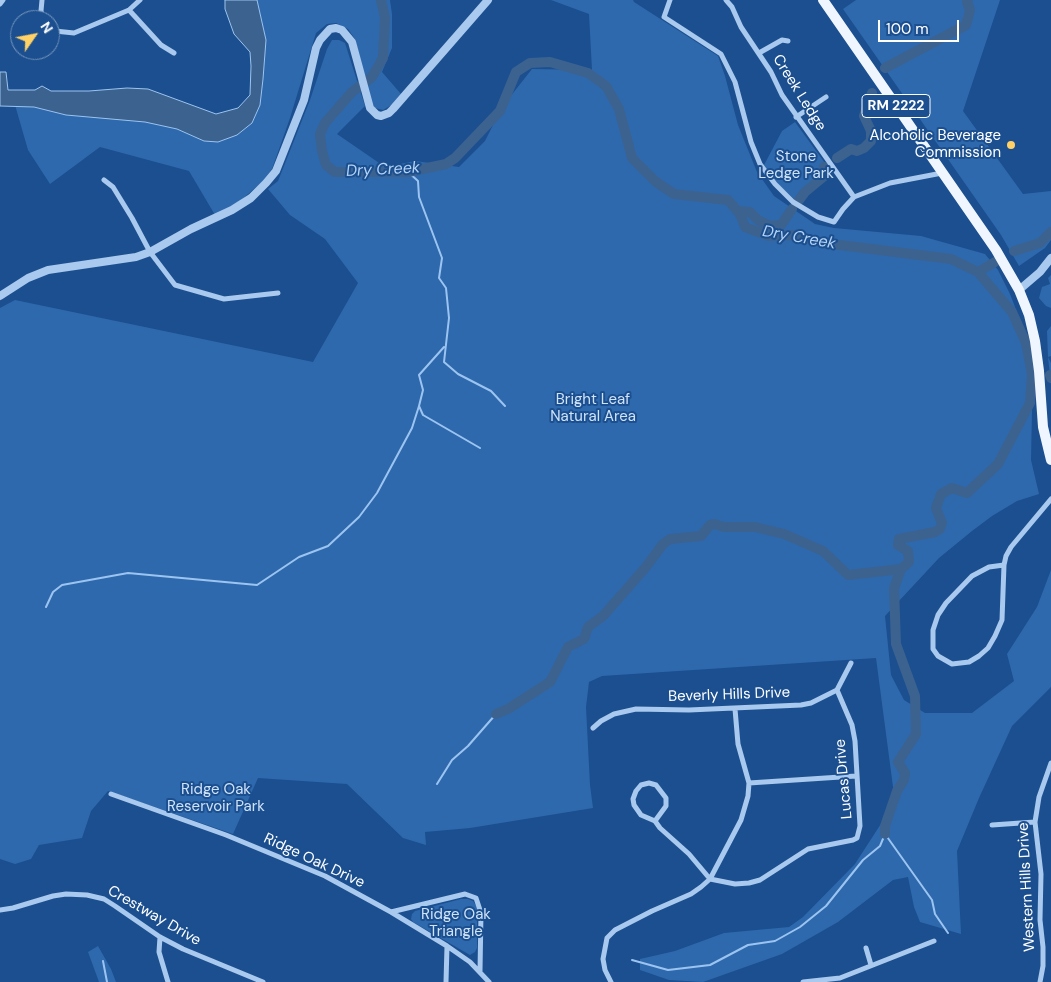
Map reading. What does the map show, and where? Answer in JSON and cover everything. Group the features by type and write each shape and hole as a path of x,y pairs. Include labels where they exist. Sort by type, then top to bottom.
{"main road":[{"name":"RM 2222","path":"822,0 996,250 1019,290 1029,315 1035,341 1043,427 1051,460"}],"street":[{"path":"0,4 3,0"},
{"path":"60,32 74,33 129,10 140,0"},
{"path":"0,296 28,278 48,270 136,257 150,252 191,229 232,210 251,198 266,183 278,166 304,100 316,48 320,40 330,29 342,30 348,35 352,42 363,89 370,108 373,113 381,116 389,113 488,0"},
{"path":"670,0 664,17 721,54 735,82 755,153 760,164 775,184 793,202 818,217 834,222 854,197 890,183 942,173"},
{"name":"Creek Ledge","path":"726,0 732,7 741,27 771,72 782,95 796,117 854,197"},
{"path":"129,10 161,45 174,53"},
{"path":"759,53 782,40 788,41"},
{"path":"796,117 826,96"},
{"path":"104,180 112,187 132,218 150,252 175,285 224,299 278,293"},
{"path":"1019,290 1040,272 1051,258"},
{"path":"1004,565 989,567 972,576 946,603 938,615 933,630 933,649 938,656 952,664 969,662 988,648 1002,620 1006,556 1011,547 1051,499"},
{"path":"838,690 851,663"},
{"name":"Beverly Hills Drive","path":"593,728 601,721 627,710 735,709 801,705 811,703 838,690"},
{"name":"Lucas Drive","path":"710,879 728,883 749,883 760,880 808,849 857,838 860,826 855,741 852,725 838,690"},
{"path":"611,982 605,970 603,959 607,938 615,930 691,894 710,879 746,808 749,783 738,744 735,709"},
{"name":"Western Hills Drive","path":"1040,982 1043,966 1040,920 1041,874 1035,822 1039,797 1051,763"},
{"path":"749,783 856,776"},
{"path":"655,821 666,806 666,798 656,784 641,785 633,799 634,805 641,816 655,821 660,828 689,854 710,879"},
{"name":"Ridge Oak Drive","path":"111,794 226,835 325,876 391,912 447,946 480,971 489,982"},
{"path":"992,825 1035,822"},
{"name":"Crestway Drive","path":"0,910 53,896 87,894 104,899 160,937 183,950 263,982"},
{"path":"391,912 465,894 476,898 481,913 480,971"},
{"path":"160,937 159,952 168,982"},
{"path":"803,982 840,978 934,941"},
{"path":"446,982 447,946"},
{"path":"866,948 871,965"}],"green space":[{"path":"257,0 390,0 392,48 382,72 401,94 390,106 383,110 375,108 371,102 355,39 348,29 336,23 327,24 316,33 272,169 262,182 240,201 215,215 189,171 100,147 50,184 28,150 15,105 34,107 66,115 130,119 177,129 204,141 237,135 252,123 260,105 266,40"},
{"name":"Bright Leaf Natural Area","path":"551,0 633,0 718,56 738,125 757,172 774,196 815,224 834,228 921,236 985,254 998,270 1010,294 1022,325 1030,362 1031,460 1039,494 1017,501 972,531 939,558 885,616 891,675 904,700 925,713 972,713 1014,681 1007,654 1037,607 1051,570 1051,687 1012,726 957,851 961,934 920,922 914,907 908,877 893,880 838,922 782,954 703,982 669,980 640,970 640,959 675,951 724,933 789,927 803,917 855,864 895,802 876,658 602,676 589,682 586,707 593,808 470,828 425,832 426,845 403,838 347,784 258,778 233,834 108,791 91,811 82,838 39,845 31,859 15,864 0,859 0,308 15,300 313,362 358,283 325,239 290,215 268,189 278,181 332,40 339,40 345,43 365,106 337,134 385,167 415,161 459,167 485,141 502,107 532,69 592,70 589,14"},
{"path":"856,0 1000,0 963,111 1023,194 1051,191 1051,240 1045,248 1019,266 1001,235 843,9"},
{"name":"Stone Ledge Park","path":"795,122 833,174 795,200 779,185 764,165 782,131"},
{"path":"1051,275 1051,308 1046,306 1039,298 1042,287 1050,284 1048,278"},
{"path":"1051,326 1051,356 1048,357 1047,331"},
{"path":"1048,357 1051,363 1051,385"},
{"name":"Ridge Oak Triangle","path":"461,899 473,901 477,907 477,948 470,955 413,922 411,919 415,911"},
{"path":"98,946 116,982 99,982 88,952"}],"shaded area":[{"path":"225,0 257,0 266,40 260,105 252,123 237,135 218,142 204,141 177,129 145,122 66,115 34,107 0,106 0,72 6,72 8,90 35,90 42,86 51,91 148,89 216,114 238,108 250,95 250,52 234,34 225,9"}],"waterway":[{"name":"Dry Creek","path":"381,0 385,18 383,58 372,77 352,92 325,123 320,134 326,165 335,172 408,172 446,164 455,158 500,111 516,72 530,63 550,62 588,73 606,86 619,109 632,158 656,182 674,194 728,200 740,214 745,227 769,236 793,235 824,243 951,259 978,272 1012,312 1026,343 1032,374 1030,403 998,464 967,493 952,488 941,494 936,508 942,523 940,529 935,532 899,539 898,545 908,551 909,562 901,569 894,588 896,644 915,696 916,734 898,762 905,773 904,780 897,791 885,826 885,834"},
{"path":"885,68 966,25 970,10 968,0"},
{"path":"837,158 851,149 857,151 864,148 871,141 871,131 864,116 872,93"},
{"path":"799,200 805,192 828,173 824,167"},
{"path":"408,172 418,181 419,197 442,258 439,278 446,288 449,318 444,362 458,374 491,391 505,406"},
{"path":"737,211 750,212 758,220 770,226 781,225 792,209"},
{"path":"1014,251 1040,243 1051,232"},
{"path":"978,272 995,262"},
{"path":"444,347 419,375 423,390 419,406 423,415 480,448"},
{"path":"46,607 53,592 62,585 128,573 257,585 299,557 328,546 359,517 377,493 412,428 419,406"},
{"path":"496,714 508,709 550,682 568,647 584,639 588,627 603,616 646,567 663,544 670,539 701,536 710,525 714,524 724,527 755,527 784,534 823,551 848,575 901,569"},
{"path":"437,784 452,760 468,746 496,714"},
{"path":"885,834 932,900 935,914 948,933"},
{"path":"632,960 668,970 710,965 748,945 775,941 800,927 826,906 863,860 880,846 885,834"},
{"path":"103,961 107,982"}],"place":[{"name":"Alcoholic Beverage Commission","path":"1011,145"}],"park label":[{"name":"Ridge Oak Reservoir Park","path":"216,798"}]}
